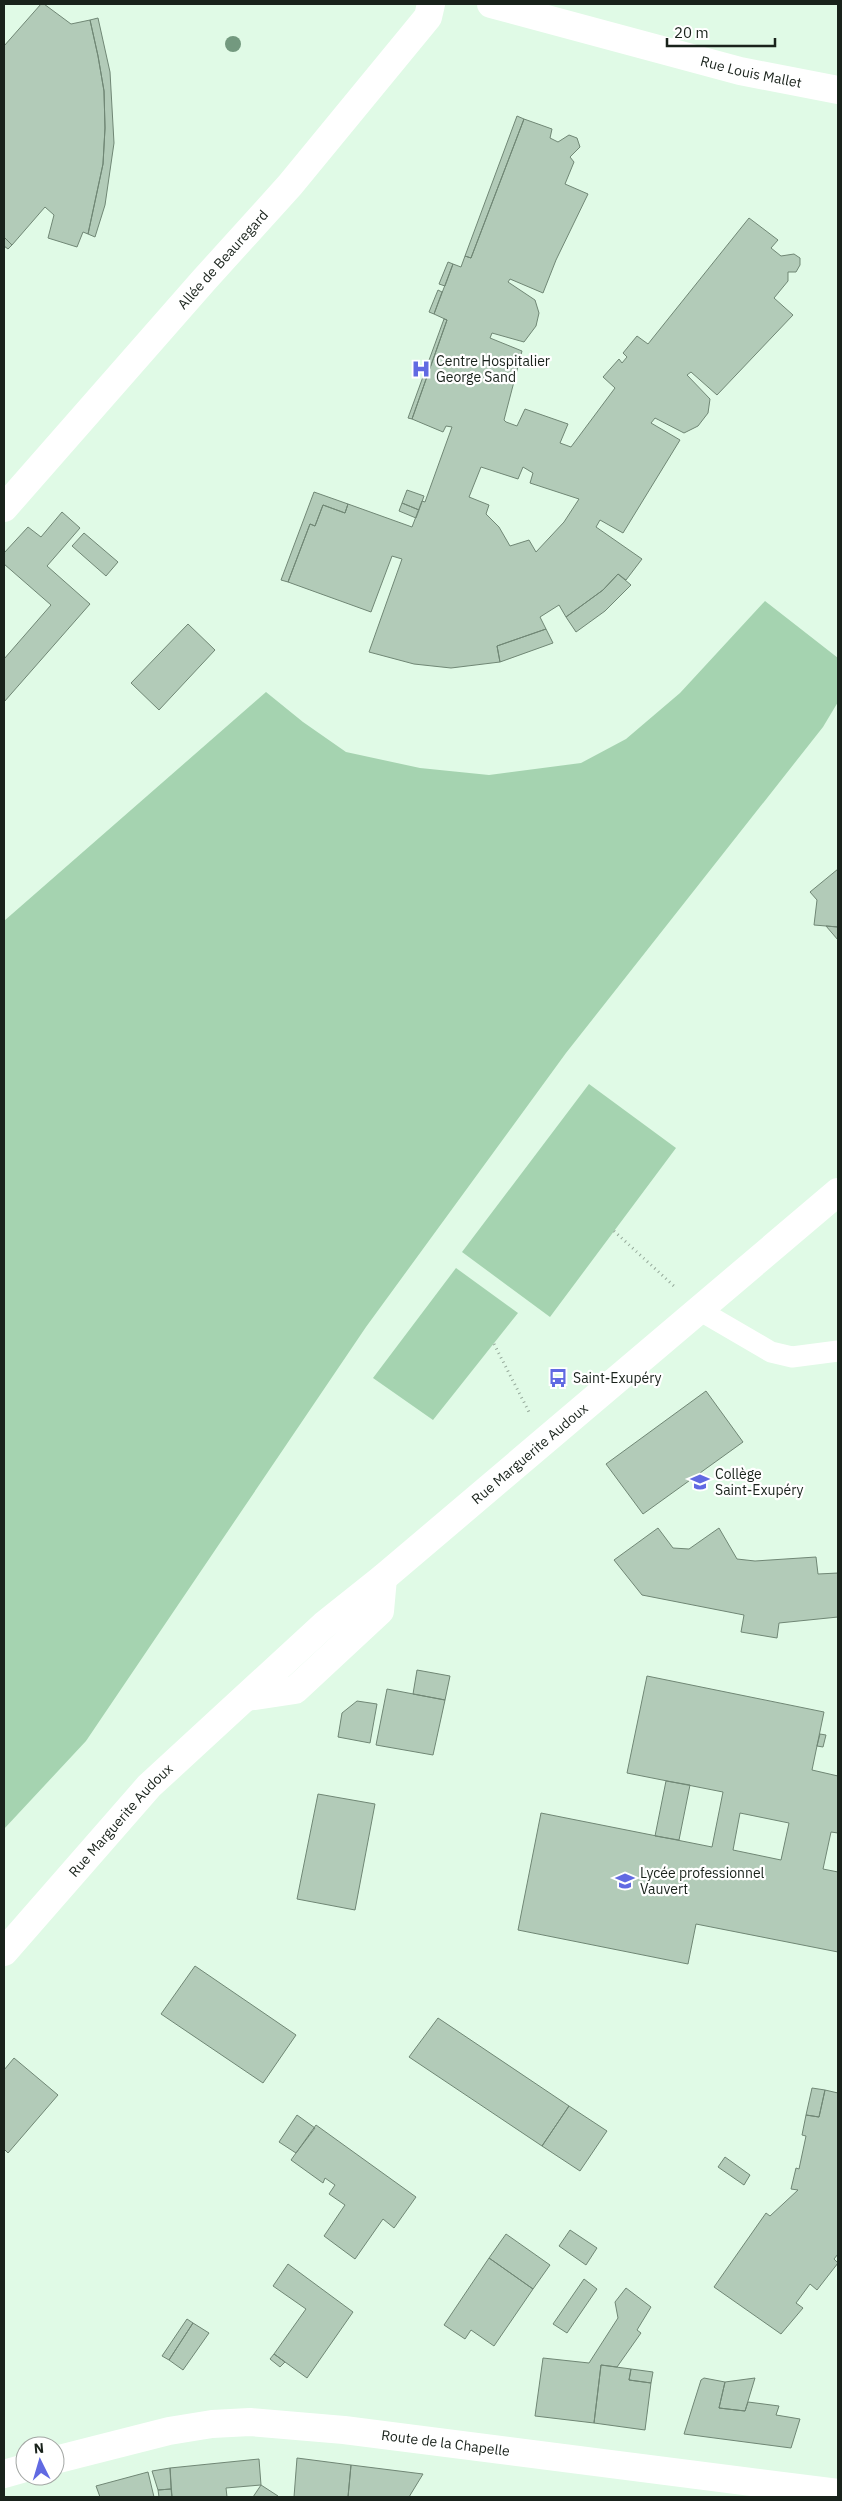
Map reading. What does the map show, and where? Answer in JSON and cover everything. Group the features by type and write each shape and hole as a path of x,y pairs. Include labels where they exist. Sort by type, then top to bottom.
{"street":[{"name":"Allée de Beauregard","path":"4,508 204,280 290,186 428,16 431,4"},
{"name":"Rue Louis Mallet","path":"491,4 740,71 838,90"},
{"name":"Rue Marguerite Audoux","path":"4,1952 149,1786 324,1625 383,1578 838,1192"},
{"name":"Route de la Chapelle","path":"65,2457 169,2431 212,2424 250,2422 344,2430 838,2493"}],"lane":[{"path":"699,1310 771,1352 792,1357 838,1351"}],"path":[{"path":"614,1231 699,1310"},
{"path":"494,1344 543,1441"}],"green space":[{"path":"765,601 838,658 838,702 823,727 566,1053 366,1327 86,1741 4,1829 4,921 266,692 303,722 346,752 420,768 489,775 581,763 626,739 680,693"},
{"path":"589,1084 676,1148 550,1317 462,1252"},
{"path":"456,1268 518,1313 433,1420 373,1378"}],"building":[{"path":"41,4 44,4 71,24 90,20 104,91 105,128 103,164 88,234 83,232 77,247 48,238 54,215 45,207 12,245 4,237 4,46"},
{"path":"98,18 110,72 114,143 105,205 95,237 88,234 103,164 105,128 104,91 90,20"},
{"path":"517,116 524,119 471,258 465,256"},
{"path":"524,119 552,129 550,138 558,142 569,135 577,138 580,147 570,157 574,162 565,184 588,194 556,260 543,293 510,279 508,282 535,300 539,313 536,326 524,342 492,333 490,338 522,351 504,420 517,426 525,409 568,424 560,443 571,447 615,388 603,377 619,359 622,363 627,357 623,353 637,336 648,344 749,218 778,240 771,248 781,256 794,254 800,258 800,265 796,272 788,272 788,281 774,298 793,315 717,395 691,372 687,375 710,399 708,413 698,426 684,433 655,418 651,423 680,440 623,533 600,520 596,527 642,559 626,580 618,574 603,590 566,617 559,605 540,617 546,629 497,646 500,662 451,668 414,664 369,652 402,559 392,556 371,612 288,582 310,524 315,526 323,505 345,513 348,504 412,527 422,501 425,502 452,427 446,426 443,432 412,419 447,320 434,314 453,264 461,267 465,256 471,258","holes":["481,467 518,479 523,467 533,473 530,483 579,499 564,522 536,552 529,540 510,546 499,527 486,514 489,505 469,497"]},
{"path":"4,237 12,245 8,249 4,246"},
{"path":"448,262 453,264 445,286 439,284"},
{"path":"438,290 442,292 434,314 429,312"},
{"path":"444,319 447,320 412,419 408,418"},
{"path":"407,490 424,496 419,510 402,503"},
{"path":"314,492 348,504 345,513 323,505 315,526 310,524 288,582 281,580"},
{"path":"402,503 419,510 416,518 399,511"},
{"path":"62,512 80,528 47,566 90,604 4,702 4,659 51,605 4,564 4,553 28,527 41,537"},
{"path":"84,533 118,562 106,576 72,546"},
{"path":"618,574 631,585 605,611 576,632 566,617 603,590"},
{"path":"188,624 215,650 159,710 131,683"},
{"path":"546,629 553,643 500,662 497,646"},
{"path":"838,869 838,927 814,925 817,900 810,892"},
{"path":"826,926 838,927 838,940"},
{"path":"706,1391 743,1442 643,1514 606,1464"},
{"path":"658,1528 673,1548 689,1549 719,1528 737,1559 755,1561 816,1557 818,1574 838,1573 838,1617 779,1623 777,1638 741,1632 744,1615 642,1595 614,1560"},
{"path":"417,1670 450,1676 445,1700 413,1694"},
{"path":"647,1676 824,1712 812,1770 838,1776 838,1833 831,1832 823,1869 838,1872 838,1952 696,1924 688,1964 518,1930 541,1813 712,1847 723,1792 627,1773","holes":["740,1813 789,1823 781,1860 733,1850"]},
{"path":"387,1689 445,1700 433,1755 376,1745"},
{"path":"357,1701 377,1704 370,1743 338,1737 342,1713"},
{"path":"820,1734 826,1735 823,1747 817,1746"},
{"path":"666,1781 690,1785 679,1840 655,1836"},
{"path":"318,1794 375,1804 355,1910 297,1899"},
{"path":"195,1966 296,2035 263,2083 161,2014"},
{"path":"438,2018 569,2106 542,2146 409,2057"},
{"path":"14,2058 58,2095 8,2153 4,2149 4,2070"},
{"path":"812,2088 825,2090 819,2117 806,2115"},
{"path":"825,2090 838,2093 838,2254 834,2259 838,2263 817,2290 810,2284 796,2303 803,2308 781,2334 714,2287 766,2213 770,2216 798,2190 791,2189 796,2168 799,2169 806,2136 802,2135 806,2115 819,2117"},
{"path":"569,2106 607,2131 580,2171 542,2146"},
{"path":"297,2115 315,2128 296,2153 279,2142"},
{"path":"316,2125 416,2197 394,2228 383,2219 355,2259 324,2236 345,2205 329,2194 335,2185 325,2178 323,2183 291,2160"},
{"path":"725,2157 750,2175 744,2185 718,2167"},
{"path":"570,2230 597,2248 586,2265 559,2246"},
{"path":"506,2234 550,2265 533,2289 489,2258"},
{"path":"489,2258 533,2289 494,2346 471,2330 465,2339 444,2325"},
{"path":"288,2264 353,2312 307,2378 274,2354 306,2309 273,2286"},
{"path":"584,2279 597,2289 567,2333 553,2324"},
{"path":"626,2288 651,2307 637,2330 641,2333 617,2367 601,2365 594,2423 535,2416 543,2358 589,2363 618,2318 615,2302"},
{"path":"187,2319 193,2323 169,2360 162,2356"},
{"path":"193,2323 209,2333 183,2370 169,2360"},
{"path":"274,2354 285,2362 280,2367 270,2359"},
{"path":"601,2365 631,2369 629,2380 651,2383 645,2430 594,2423"},
{"path":"631,2369 653,2372 651,2383 629,2380"},
{"path":"704,2378 725,2382 719,2408 745,2411 748,2402 779,2406 776,2415 800,2419 791,2448 684,2434 701,2380"},
{"path":"755,2378 745,2411 719,2408 725,2382"},
{"path":"297,2458 351,2465 348,2497 294,2497"},
{"path":"259,2459 261,2485 226,2488 227,2497 172,2497 170,2468"},
{"path":"351,2465 423,2474 409,2497 348,2497"},
{"path":"170,2468 171,2489 158,2490 152,2471"},
{"path":"148,2472 154,2497 100,2497 96,2486"},
{"path":"261,2485 278,2496 253,2497"},
{"path":"171,2489 172,2497 159,2497 158,2490"}],"place":[{"name":"Centre Hospitalier George Sand","path":"421,369"},
{"name":"Saint-Exupéry","path":"558,1378"},
{"name":"Collège Saint-Exupéry","path":"700,1482"},
{"name":"Lycée professionnel Vauvert","path":"625,1881"}]}
